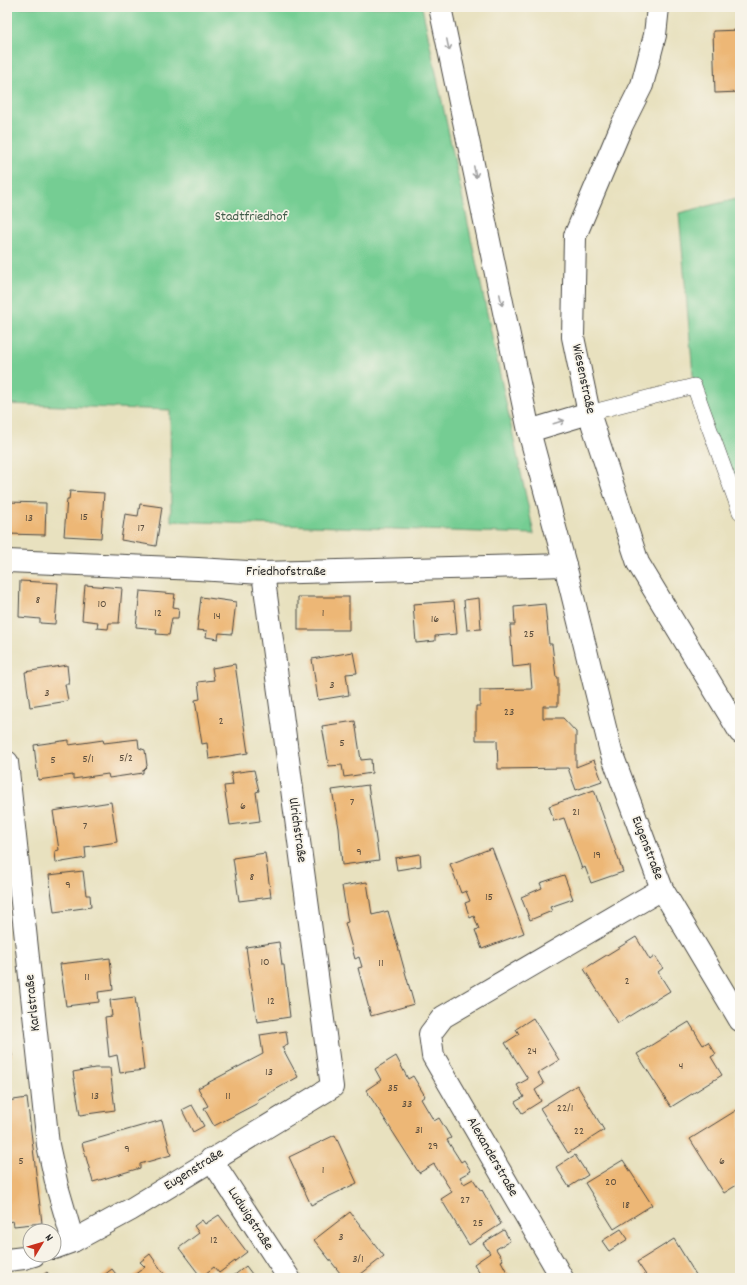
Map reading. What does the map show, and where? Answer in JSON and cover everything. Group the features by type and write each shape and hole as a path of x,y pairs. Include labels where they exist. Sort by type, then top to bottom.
{"street":[{"name":"Eugenstraße","path":"430,1034 443,1017 662,889 610,752 565,565 529,431 440,7"},
{"name":"Wiesenstraße","path":"658,7 656,35 642,85 622,125 575,236 573,337 589,412 638,563 740,732"},
{"path":"529,431 589,412"},
{"name":"Friedhofstraße","path":"7,561 263,573 565,565"},
{"name":"Ulrichstraße","path":"263,573 332,1087"},
{"name":"Karlstraße","path":"7,762 48,1145 57,1186 64,1244"},
{"path":"662,889 734,998 740,1020"},
{"name":"Alexanderstraße","path":"430,1034 433,1056 562,1278"},
{"name":"Eugenstraße","path":"64,1244 130,1210 211,1159 332,1087"},
{"name":"Ludwigstraße","path":"211,1159 289,1278"},
{"path":"7,1260 22,1258"}],"lane":[{"path":"589,412 694,386 740,512"}],"green space":[{"name":"Stadtfriedhof","path":"7,7 422,7 534,534 171,521 170,410 7,404"},
{"path":"740,198 740,512 694,386 679,213"}],"building":[{"path":"740,30 740,92 715,93 713,31"},
{"path":"70,491 104,493 101,538 64,536 67,499 69,499"},
{"path":"7,502 46,503 45,535 7,534"},
{"path":"140,504 162,507 156,546 121,540 125,514 138,516"},
{"path":"20,581 58,583 55,624 40,623 40,619 19,617"},
{"path":"85,585 122,588 119,623 109,623 108,629 97,628 98,622 82,620"},
{"path":"140,591 175,594 173,607 179,608 178,618 172,618 169,635 156,634 157,629 136,627"},
{"path":"201,597 236,602 232,634 219,633 218,639 206,637 207,631 197,630"},
{"path":"298,597 349,597 349,630 298,630"},
{"path":"479,598 481,629 467,630 464,600"},
{"path":"454,601 457,634 435,636 435,641 416,643 413,604"},
{"path":"545,604 549,644 552,644 556,677 558,677 558,706 543,706 543,718 563,718 576,732 576,767 594,760 602,781 576,790 568,768 498,769 497,740 476,740 476,706 480,706 480,690 532,689 530,665 513,667 510,625 515,625 514,607"},
{"path":"353,652 357,673 346,674 349,695 318,700 312,659"},
{"path":"235,664 248,753 209,759 207,743 202,744 195,700 200,699 198,682 214,680 212,668"},
{"path":"67,665 69,684 65,684 68,701 30,707 25,672"},
{"path":"355,721 361,760 371,759 372,773 344,777 342,765 329,766 322,726"},
{"path":"138,739 139,748 145,750 147,766 143,770 143,773 109,778 108,774 73,779 73,775 38,780 34,745 69,740 69,745 103,740 104,743"},
{"path":"254,770 259,791 256,792 260,821 230,825 224,786 233,785 231,773"},
{"path":"368,785 379,860 342,865 339,828 332,790"},
{"path":"594,790 623,872 591,883 585,867 582,869 564,818 554,821 549,806"},
{"path":"111,802 117,842 85,847 86,858 56,863 55,851 59,850 53,811"},
{"path":"492,848 524,933 482,949 475,930 479,929 474,916 470,918 465,903 470,901 466,891 461,893 450,864"},
{"path":"265,853 271,897 239,901 233,858"},
{"path":"420,854 421,866 397,870 395,858"},
{"path":"83,871 86,895 90,895 91,907 54,912 49,875"},
{"path":"564,875 573,899 550,907 552,911 530,920 521,897 542,888 540,883"},
{"path":"367,882 372,915 388,911 414,1004 371,1016 358,968 362,967 359,957 355,959 345,923 348,922 342,886"},
{"path":"636,937 650,960 655,956 663,968 658,972 670,991 618,1023 584,969"},
{"path":"279,942 282,965 284,965 290,1017 257,1022 246,947"},
{"path":"110,958 113,990 98,992 99,1002 66,1006 60,964"},
{"path":"135,997 144,1070 120,1073 117,1055 109,1057 105,1017 112,1016 110,1000"},
{"path":"533,1018 559,1060 538,1073 544,1084 535,1090 541,1101 522,1113 515,1102 524,1097 517,1085 528,1079 505,1043 519,1034 516,1029"},
{"path":"689,1022 703,1045 708,1042 716,1054 711,1057 722,1075 671,1107 637,1054"},
{"path":"286,1031 288,1044 282,1047 298,1077 257,1100 258,1103 214,1126 204,1108 208,1106 198,1088 263,1054 260,1035"},
{"path":"7,1044 10,1044 12,1056 7,1056"},
{"path":"396,1056 408,1079 413,1076 425,1096 421,1099 434,1121 439,1118 451,1138 447,1140 461,1162 464,1160 471,1171 460,1177 464,1184 473,1179 481,1191 482,1190 501,1224 469,1245 441,1199 452,1192 434,1164 419,1173 366,1090 381,1080 375,1069"},
{"path":"95,1068 110,1068 115,1110 80,1115 73,1072"},
{"path":"577,1085 604,1130 568,1153 540,1108"},
{"path":"27,1098 42,1223 22,1223 22,1225 14,1226 13,1221 7,1222 7,1101"},
{"path":"192,1105 204,1126 193,1132 182,1110"},
{"path":"740,1108 740,1183 724,1193 690,1139"},
{"path":"162,1120 171,1155 140,1164 140,1168 93,1182 82,1143"},
{"path":"335,1135 357,1183 311,1205 289,1157"},
{"path":"575,1155 588,1175 569,1187 556,1167"},
{"path":"623,1160 652,1205 614,1229 585,1183"},
{"path":"350,1212 384,1256 356,1278 344,1278 314,1240"},
{"path":"219,1215 247,1252 219,1273 214,1267 201,1277 179,1248 199,1233 194,1226 202,1220 205,1224"},
{"path":"621,1229 628,1239 609,1251 602,1241"},
{"path":"504,1230 510,1241 496,1249 503,1260 501,1261 508,1274 510,1273 513,1278 474,1278 480,1274 474,1264 490,1253 483,1243"},
{"path":"674,1239 698,1278 648,1278 637,1262"},
{"path":"150,1254 167,1278 130,1278 145,1267 140,1262"},
{"path":"246,1266 255,1278 231,1278"},
{"path":"112,1269 119,1278 100,1278"},
{"path":"47,1272 52,1278 39,1278"}]}
